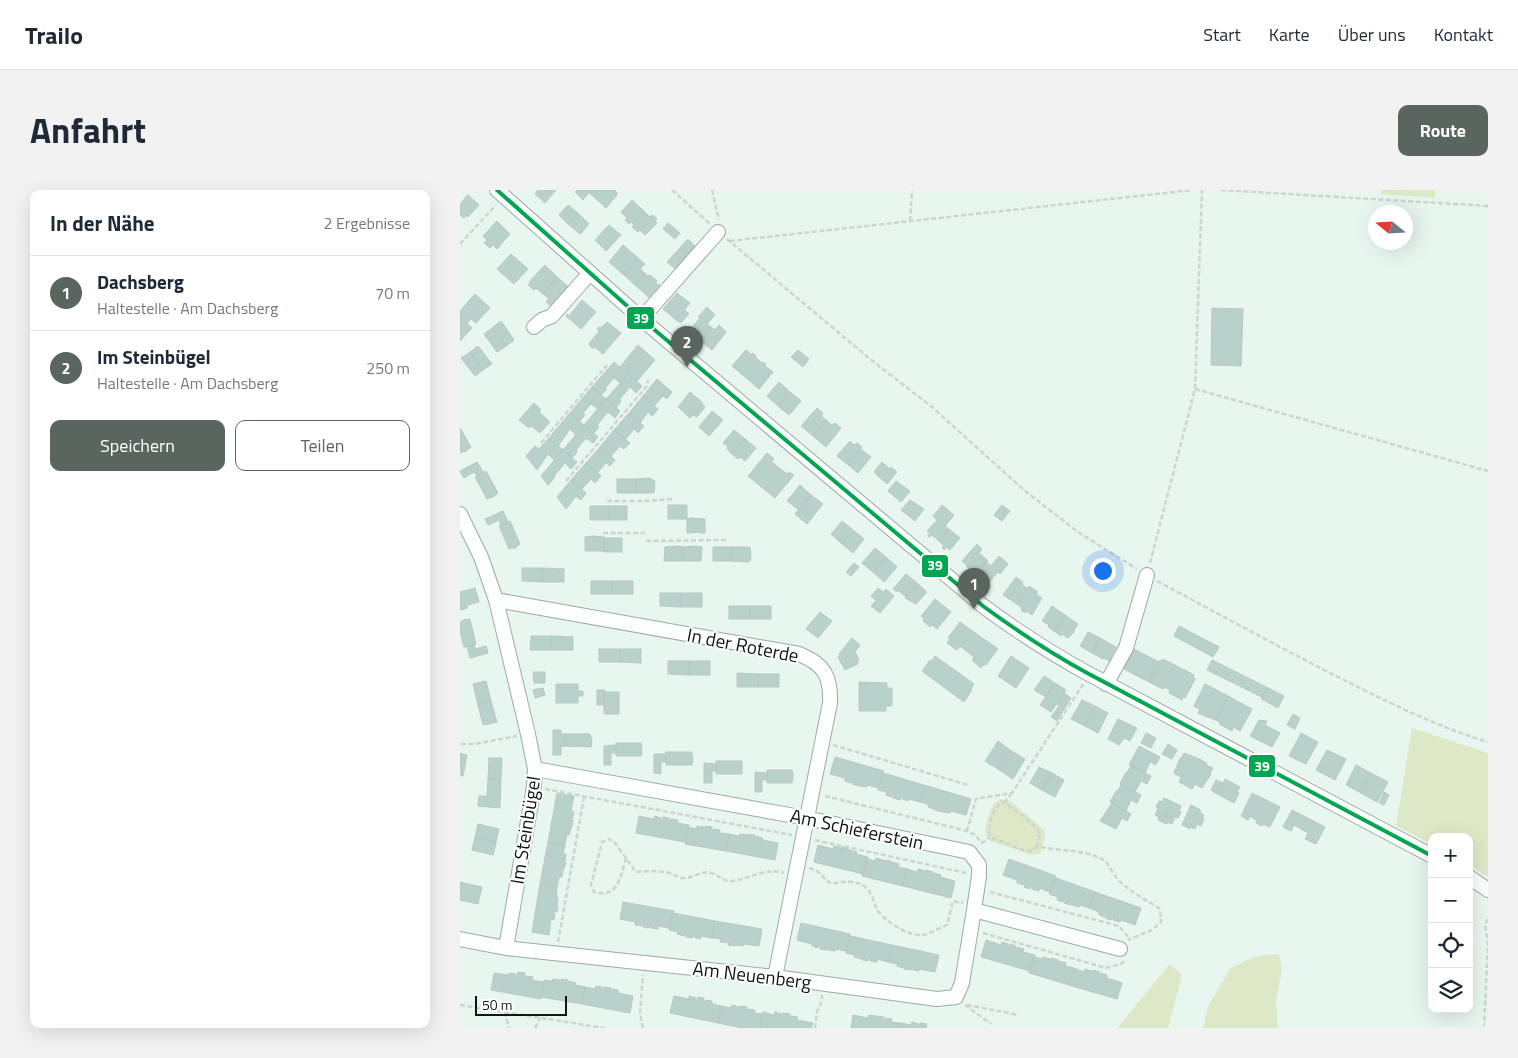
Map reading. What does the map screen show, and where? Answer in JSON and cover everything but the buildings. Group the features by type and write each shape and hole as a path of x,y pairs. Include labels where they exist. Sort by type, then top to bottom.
{"street":[{"path":"497,190 642,318 983,606 1020,633 1059,658 1106,684 1428,854"},
{"path":"642,318 718,232"},
{"path":"534,327 542,320 552,316 590,273"},
{"name":"Im Steinbügel","path":"460,514 481,557 496,600 528,734 534,769 534,786 506,948"},
{"path":"1106,684 1126,648 1147,575"},
{"name":"In der Roterde","path":"496,600 799,654 806,656 827,674 830,683 830,702 775,977"},
{"name":"Am Schieferstein","path":"534,769 806,818 969,852 979,864 980,876"},
{"path":"956,997 962,983 980,876"},
{"path":"1470,878 1488,890"},
{"path":"974,907 1120,948"},
{"name":"Am Neuenberg","path":"460,939 506,948 775,977 937,999 956,997"}],"path":[{"path":"672,190 718,232 870,359 932,408 1026,491 1078,532 1147,575 1294,655 1406,712 1460,734 1488,742"},
{"path":"712,190 719,221 718,232"},
{"path":"910,221 912,190"},
{"path":"730,241 1192,190"},
{"path":"1147,575 1195,389 1202,190"},
{"path":"1221,190 1488,206"},
{"path":"460,244 496,204 509,216 517,208"},
{"path":"541,442 607,365"},
{"path":"566,481 647,386 648,380"},
{"path":"1195,389 1488,471"},
{"path":"607,501 672,499"},
{"path":"603,532 646,533"},
{"path":"646,541 728,540"},
{"path":"1004,804 1089,674"},
{"path":"461,744 475,744 528,734"},
{"path":"823,741 968,786"},
{"path":"534,786 803,837 980,876"},
{"path":"811,793 967,831 975,835 982,843 990,837"},
{"path":"967,831 976,799 1012,793"},
{"path":"556,953 585,797"},
{"path":"1001,802 1004,804 1036,827 1040,834 1037,846 1033,851 1025,851 990,837 988,831 995,807 1001,802"},
{"path":"626,858 619,884 602,894 594,892 591,885 602,842 609,839 615,843 626,858 636,872 669,873 687,878 711,872 721,879 731,881 776,870 817,871 831,884 844,881 858,884 868,889 878,911 889,922 906,932 920,935 934,931 947,924 953,901 974,907"},
{"path":"1037,846 1051,850 1078,851 1096,856 1109,864 1116,877 1127,887 1160,909 1161,922 1152,930 1130,938 1120,948"},
{"path":"1484,1028 1488,943 1485,925 1488,919"},
{"path":"642,1028 640,1013 645,963"},
{"path":"815,1028 817,1012 822,1000 822,984"},
{"path":"956,997 964,1004 1019,1014"},
{"path":"460,1005 604,1028"},
{"path":"505,1012 509,1028"},
{"path":"535,1028 540,1018"}],"green space":[{"path":"1381,190 1435,190 1435,198 1381,194"},
{"path":"1412,728 1488,753 1488,877 1473,867 1473,833 1428,833 1428,842 1396,826"},
{"path":"1001,799 1012,802 1044,830 1045,838 1040,854 1032,855 990,841 985,835 986,824 993,804"},
{"path":"1279,954 1282,970 1276,1000 1278,1028 1203,1028 1209,1004 1231,968 1256,956"},
{"path":"1170,964 1182,975 1168,1028 1117,1028"}],"transit line":[{"name":"39","path":"497,190 644,321 983,606 1048,650 1089,674 1428,854"}],"place":[{"name":"Im Steinbügel","path":"687,367"},
{"name":"Dachsberg","path":"974,609"}]}
